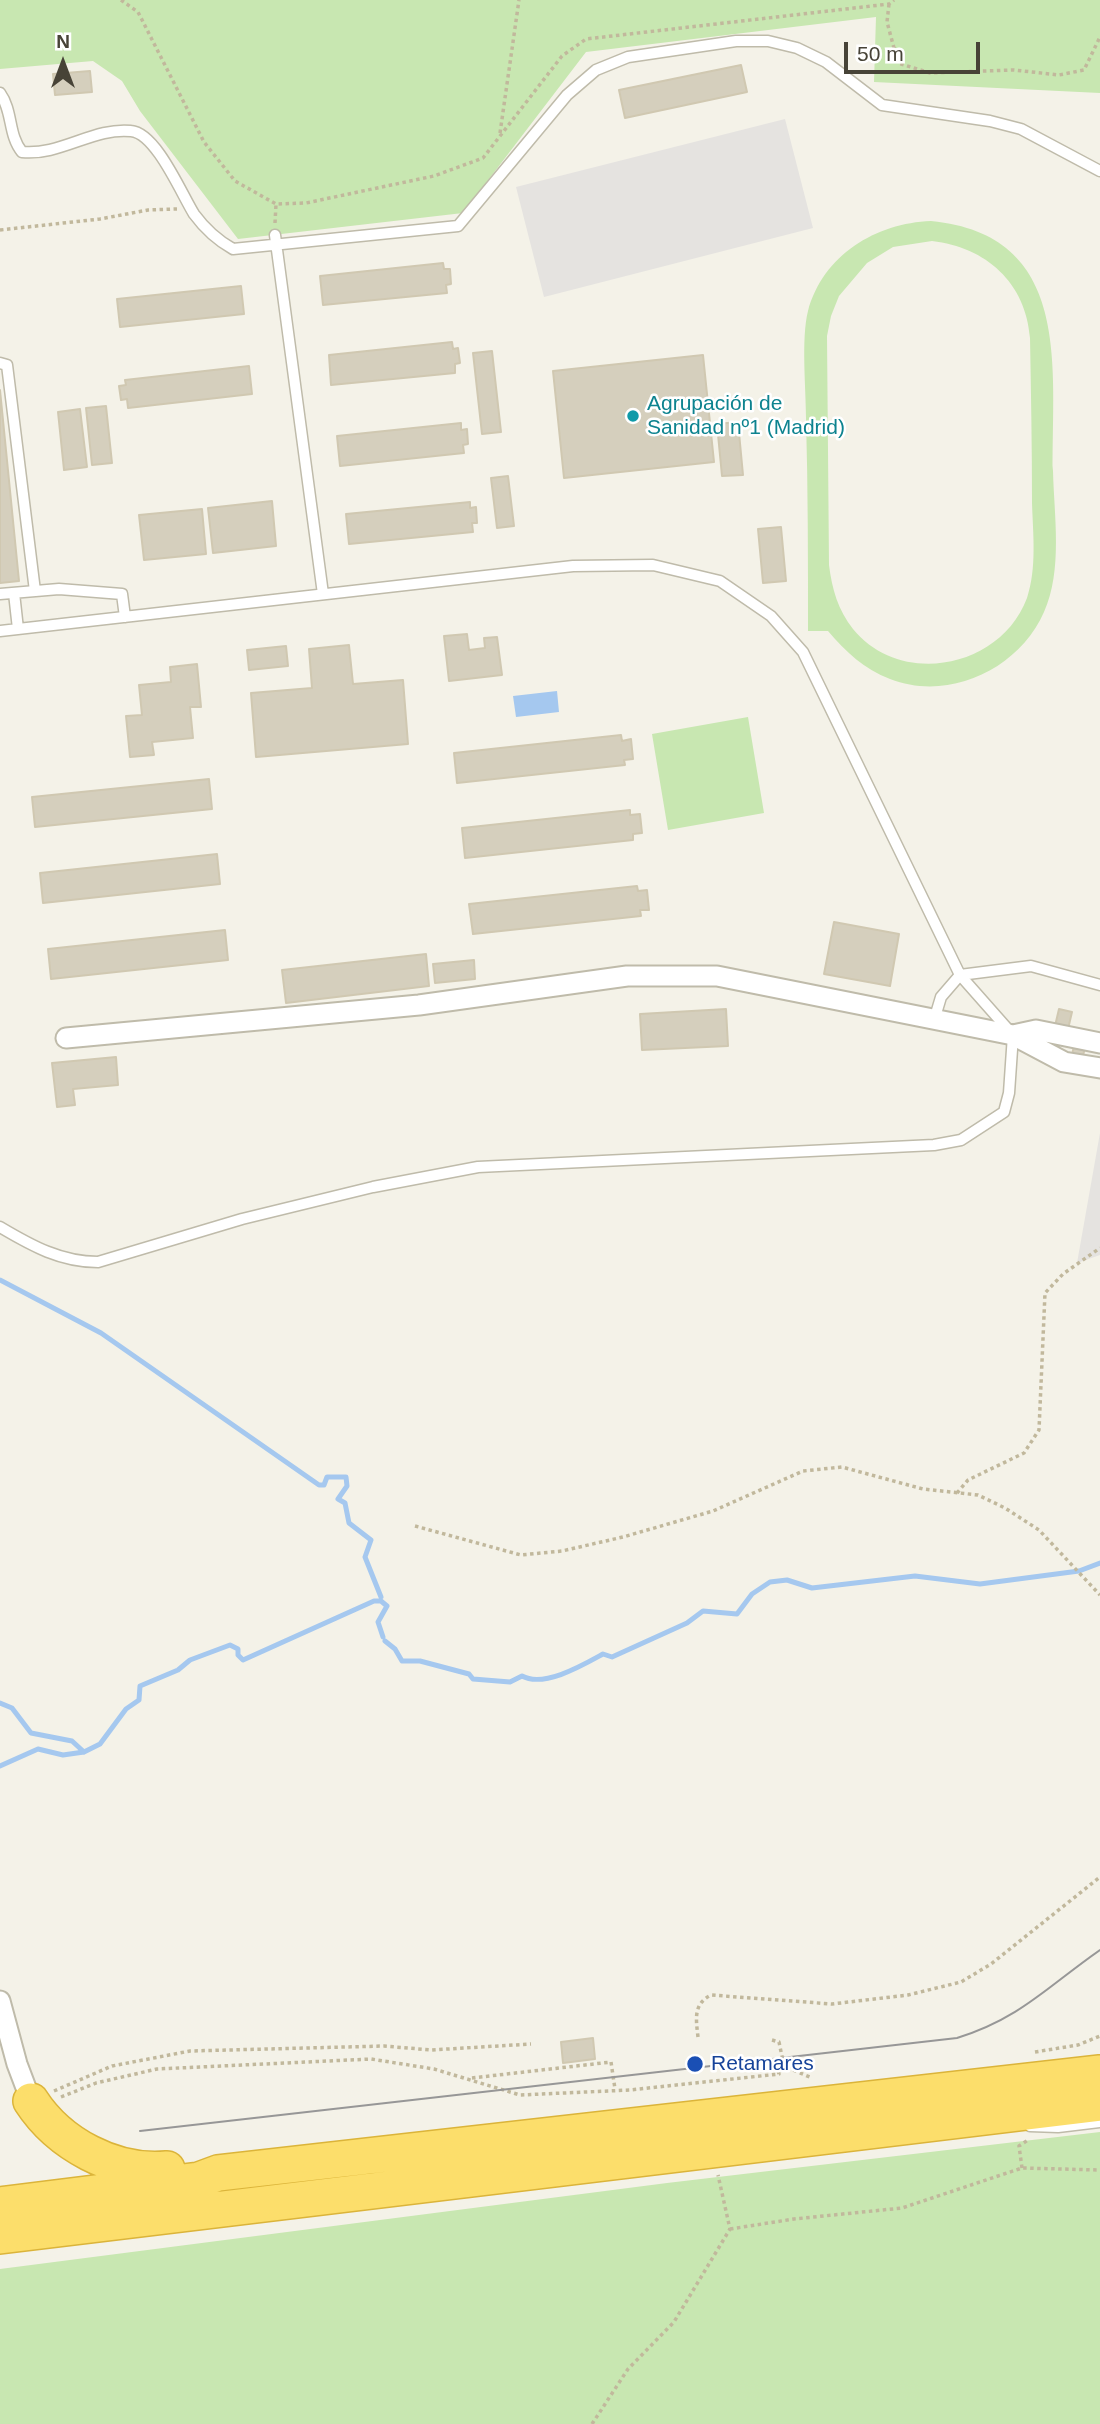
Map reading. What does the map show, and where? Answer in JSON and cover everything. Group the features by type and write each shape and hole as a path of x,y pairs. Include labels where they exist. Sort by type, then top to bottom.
{"highway":[{"path":"0,2236 997,2100 1100,2073"},
{"path":"0,2205 199,2180 218,2173 997,2100 1100,2103"},
{"path":"34,2105 44,2121 86,2152 123,2165 158,2170 197,2165 218,2173"}],"street":[{"path":"66,1038 419,1005 627,976 717,976 935,1017 1013,1035 1064,1062 1100,1068"},
{"path":"1013,1035 1036,1030 1100,1043"},
{"path":"0,2001 17,2064 34,2105"}],"lane":[{"path":"0,93 7,102 14,142 22,152 40,154 117,130 136,131 152,143 195,215 215,239 233,249 276,240 457,226 467,219 568,94 596,70 628,57 736,41 768,41 797,48 827,62 882,105 990,121 1021,129 1100,171"},
{"path":"276,240 323,594"},
{"path":"0,363 7,365 35,591"},
{"path":"0,631 573,566 653,565 720,581 771,616 803,652 960,975 1013,1035 1009,1093 1004,1112 961,1140 934,1145 478,1167 373,1187 255,1216 99,1262 75,1262 51,1255 0,1227"},
{"path":"0,594 59,589 122,594 125,617"},
{"path":"14,593 19,629"},
{"path":"935,1017 941,997 960,975 1031,966 1100,985"},
{"path":"1062,2065 1005,2075 997,2100 1020,2124 1038,2128 1100,2122"}],"path":[{"path":"121,0 138,12 204,142 235,181 276,204 306,203 434,176 483,159 500,133 562,56 586,39 889,4 894,0"},
{"path":"500,133 519,0"},
{"path":"889,4 887,22 898,64 930,73 1014,70 1059,75 1084,70 1100,37"},
{"path":"0,230 100,219 148,210 179,209 195,215"},
{"path":"957,1493 968,1480 1024,1453 1039,1430 1045,1293 1063,1273 1100,1248"},
{"path":"415,1526 521,1555 562,1551 623,1538 713,1511 803,1471 842,1467 923,1489 978,1495 1005,1508 1039,1530 1100,1595"},
{"path":"698,2037 698,2007 711,1995 832,2004 908,1995 961,1982 991,1964 1100,1877"},
{"path":"1027,2054 1079,2045 1100,2036"},
{"path":"772,2040 779,2042 784,2066"},
{"path":"34,2105 112,2066 190,2050 384,2046 431,2050 531,2044"},
{"path":"34,2105 96,2083 147,2071 371,2059 434,2069 520,2095 615,2090 779,2074 777,2067 784,2066 821,2079"},
{"path":"470,2079 611,2062 615,2090"},
{"path":"730,2229 794,2218 902,2208 1023,2168 1100,2170"},
{"path":"592,2424 628,2369 674,2322 730,2229 717,2172"}],"green space":[{"path":"0,0 1100,0 1100,93 874,82 876,17 586,52 463,213 238,239 140,111 122,81 93,61 0,69"},
{"path":"931,221 977,231 1010,251 1032,279 1045,312 1051,349 1056,543 1050,596 1033,632 1018,650 980,676 935,686 913,685 890,679 856,659 828,631 808,631 804,349 808,311 815,291 839,258 872,236 911,223","holes":["932,241 970,251 1000,271 1021,300 1027,318 1030,338 1033,563 1027,598 1014,622 996,641 973,654 948,662 922,664 897,659 873,647 848,622 834,591 829,565 827,336 839,296 867,263 893,247"]},
{"path":"748,717 764,813 668,830 652,734"},
{"path":"1100,2132 1100,2424 0,2424 0,2269 667,2183"}],"shaded area":[{"path":"785,119 813,228 544,297 516,187"},
{"path":"1100,1133 1100,1255 1077,1263"}],"water":[{"path":"557,691 559,712 516,717 513,696"}],"building":[{"path":"741,65 747,92 625,118 619,90"},
{"path":"90,71 92,92 55,95 53,74"},
{"path":"443,263 444,269 450,269 451,284 446,285 447,293 323,305 320,276"},
{"path":"241,286 244,314 120,327 117,299"},
{"path":"452,342 453,349 458,348 460,363 455,364 455,373 331,385 329,355"},
{"path":"492,351 501,432 482,434 473,353"},
{"name":"Agrupación de Sanidad nº1 (Madrid)","path":"703,355 714,462 564,478 553,371"},
{"path":"249,366 252,394 128,408 127,399 121,400 119,386 126,385 125,380"},
{"path":"0,390 19,581 0,583"},
{"path":"106,406 112,463 92,465 86,408"},
{"path":"80,409 87,467 64,470 58,412"},
{"path":"738,422 743,475 722,476 717,424"},
{"path":"461,423 461,430 467,429 468,444 463,445 464,453 340,466 337,436"},
{"path":"508,476 514,526 497,528 491,478"},
{"path":"272,501 276,546 213,553 208,508"},
{"path":"470,502 470,508 476,507 477,523 472,523 473,532 349,544 346,514"},
{"path":"202,509 206,554 144,560 139,515"},
{"path":"781,527 786,581 763,583 758,529"},
{"path":"467,634 469,650 485,648 484,638 497,637 502,675 449,681 444,636"},
{"path":"349,645 353,684 403,680 408,744 256,757 251,693 312,688 309,649"},
{"path":"286,646 288,666 249,670 247,650"},
{"path":"197,664 201,707 190,707 193,738 152,742 154,755 130,757 126,716 142,715 139,685 171,682 170,667"},
{"path":"621,735 622,741 631,739 633,759 624,760 625,765 457,783 454,753"},
{"path":"209,779 212,809 35,827 32,797"},
{"path":"630,810 630,815 640,814 642,833 633,834 633,840 465,858 462,828"},
{"path":"217,854 220,884 43,903 40,873"},
{"path":"637,886 638,891 647,890 649,910 640,910 641,916 473,934 469,904"},
{"path":"834,922 899,934 890,986 824,974"},
{"path":"225,930 228,960 51,979 48,949"},
{"path":"426,954 429,986 286,1003 282,970"},
{"path":"474,960 475,979 435,983 433,964"},
{"path":"726,1009 728,1046 642,1050 640,1014"},
{"path":"1059,1009 1072,1012 1068,1029 1055,1026"},
{"path":"1074,1045 1085,1048 1082,1059 1072,1056"},
{"path":"116,1057 118,1085 73,1089 75,1105 57,1107 52,1063"},
{"path":"593,2038 595,2059 563,2063 561,2042"}],"waterway":[{"path":"0,1280 101,1333 319,1485 324,1485 327,1477 346,1477 347,1486 338,1499 345,1503 349,1523 371,1540 365,1557 381,1597"},
{"path":"385,1641 395,1649 402,1661 420,1661 469,1674 473,1679 510,1682 522,1676 541,1679 563,1674 603,1654 612,1657 687,1623 703,1611 737,1614 752,1594 770,1582 787,1580 812,1588 915,1576 980,1584 1079,1571 1100,1563"},
{"path":"0,1766 38,1749 63,1755 84,1752 100,1744 126,1709 139,1700 140,1686 178,1670 190,1660 230,1645 238,1649 238,1655 243,1660 374,1601 381,1601 387,1606 378,1622 383,1637"},
{"path":"0,1703 12,1708 31,1733 72,1741 84,1752"}],"tram line":[{"path":"140,2131 957,2038 1017,2011 1100,1950"}],"place":[{"name":"Agrupación de Sanidad nº1 (Madrid)","path":"633,416"},
{"name":"Retamares","path":"695,2064"}]}
